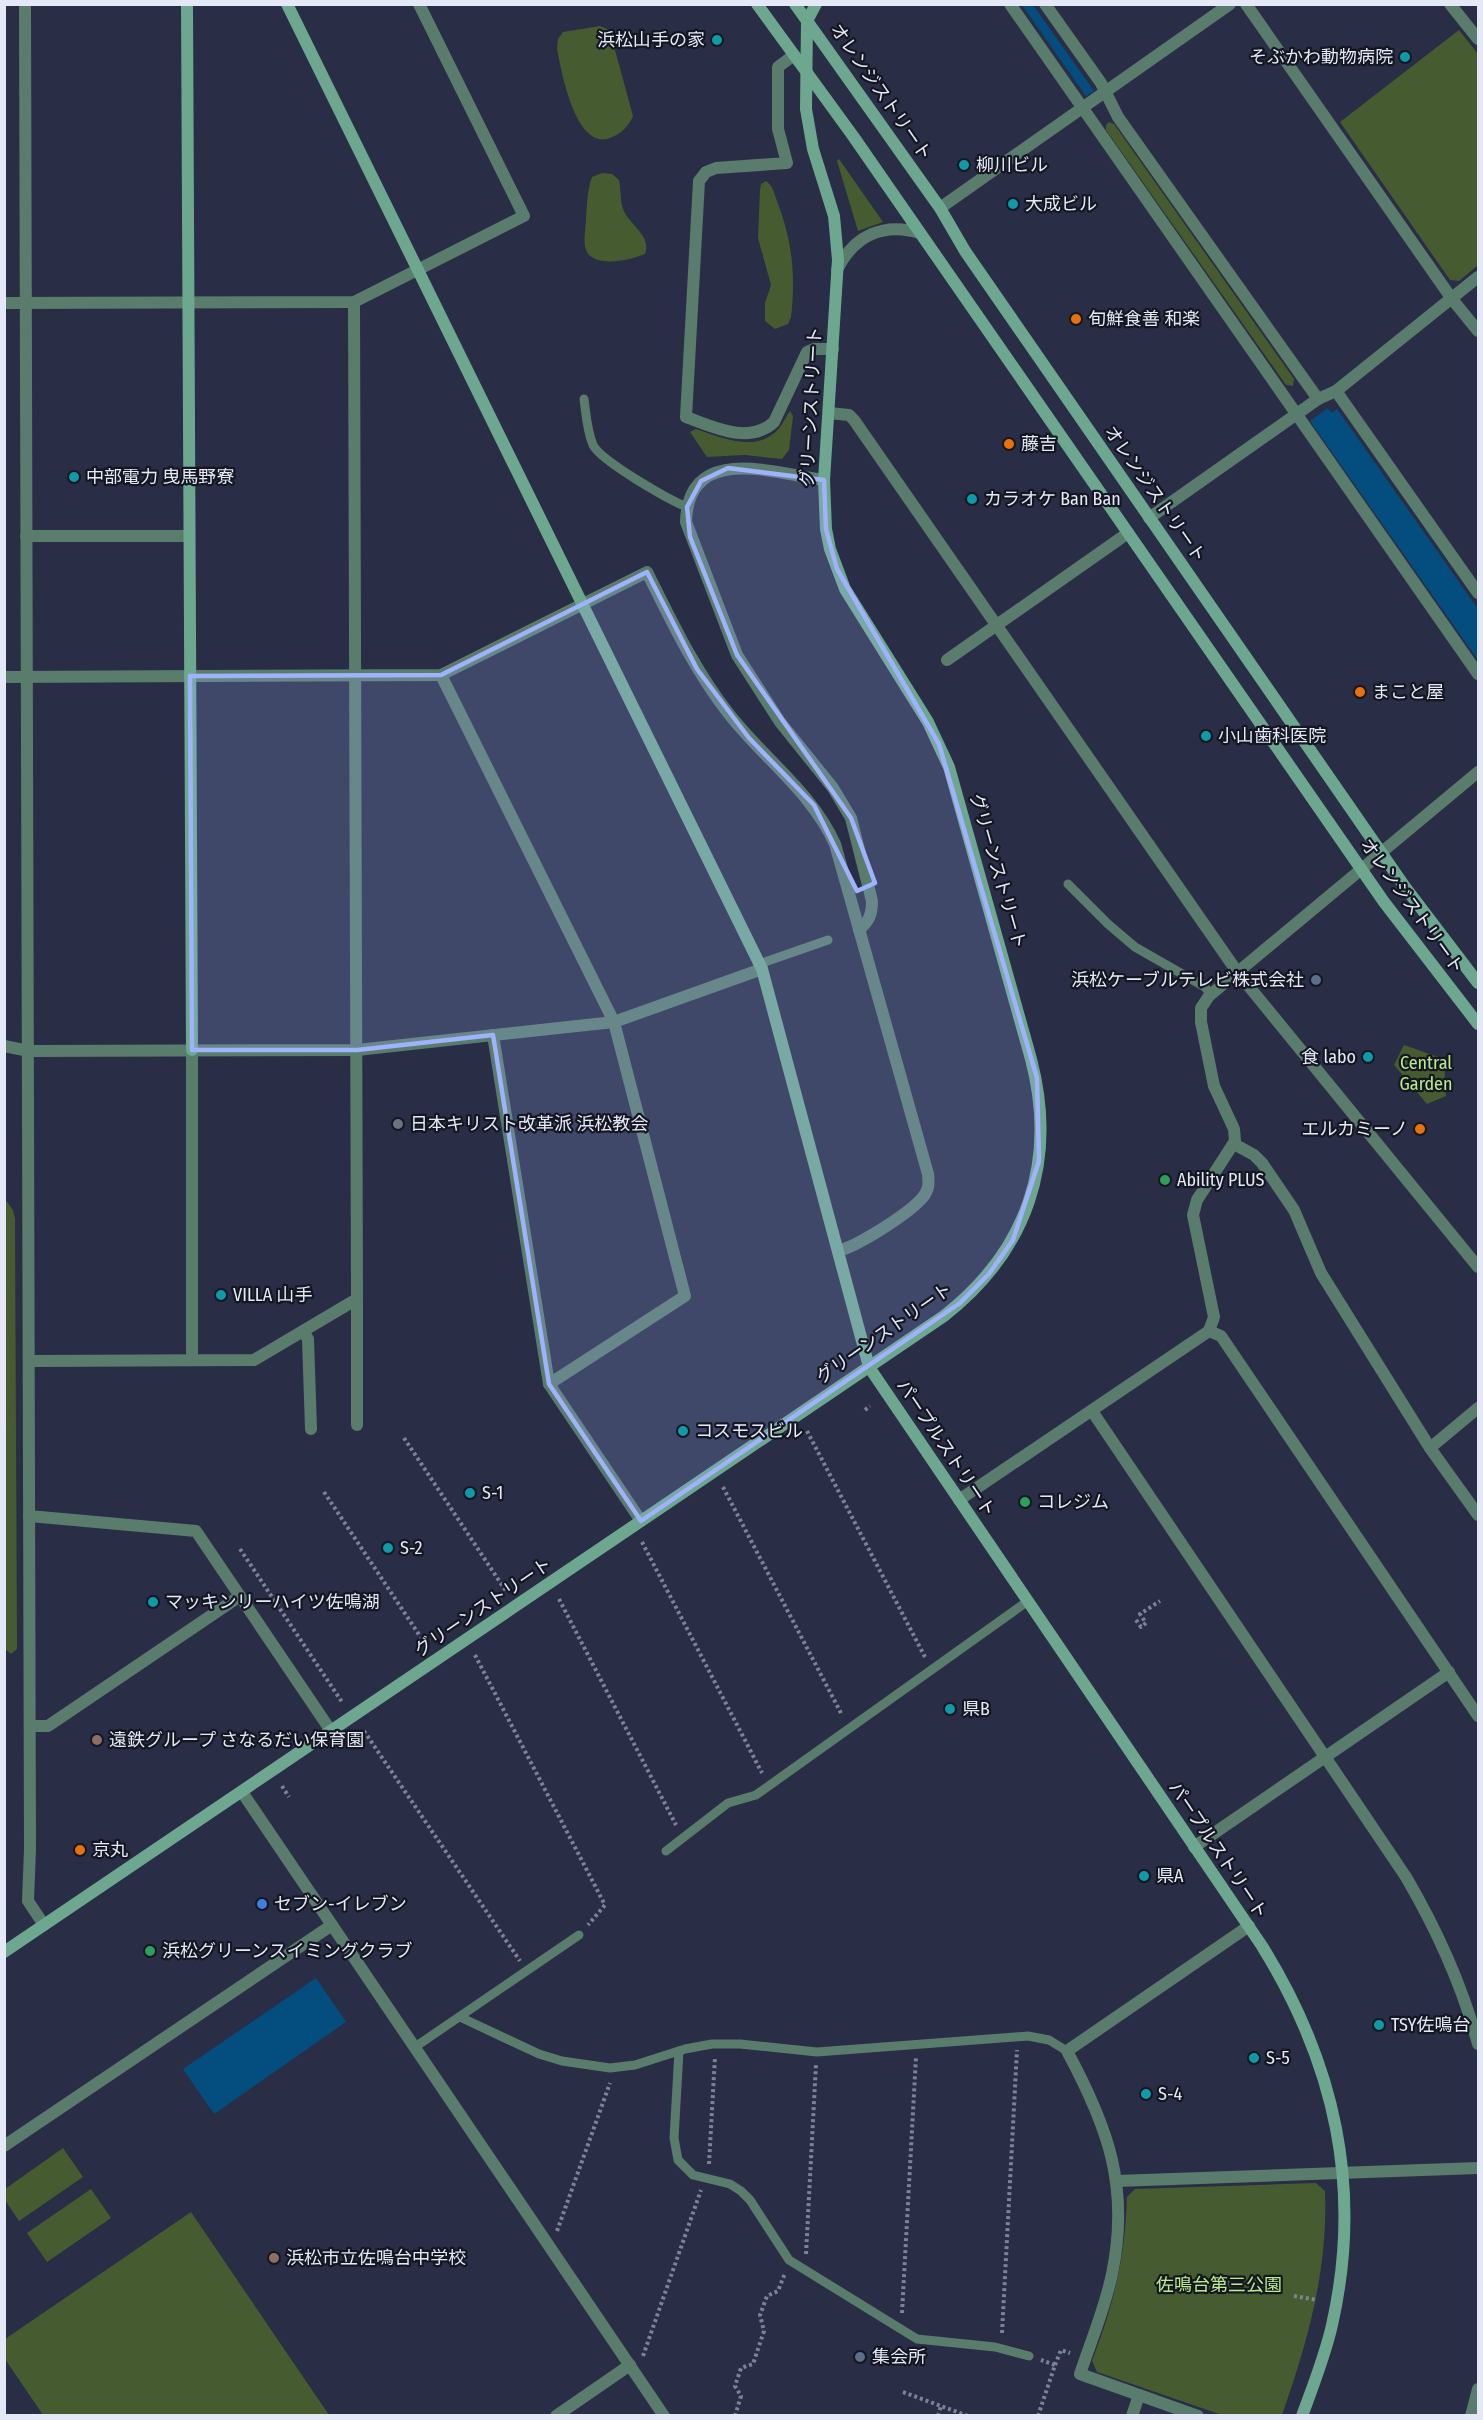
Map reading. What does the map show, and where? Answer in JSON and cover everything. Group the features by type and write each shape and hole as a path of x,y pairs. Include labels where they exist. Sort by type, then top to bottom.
{"street":[{"path":"25,4 29,1051 28,1901 44,1925"},
{"path":"188,4 192,1360"},
{"name":"パープルストリート","path":"287,4 761,966 869,1367 1249,1926 1287,1986 1316,2050 1332,2106 1343,2172 1344,2234 1340,2281 1325,2350 1302,2415"},
{"path":"4,303 354,302 524,216 419,4"},
{"name":"オレンジストリート","path":"757,4 921,233 1362,870 1411,939 1479,1024"},
{"name":"オレンジストリート","path":"795,4 940,208 964,251 1382,853 1479,984"},
{"path":"807,21 816,4"},
{"path":"1010,4 1298,413 1306,430 1479,674"},
{"path":"1045,4 1105,91 1119,117 1318,399"},
{"path":"940,208 1230,4"},
{"path":"1246,4 1452,299 1479,331"},
{"path":"1450,4 1479,39"},
{"name":"グリーンストリート","path":"4,1952 960,1304 1002,1257 1022,1221 1035,1182 1042,1120 1031,1059 949,767 928,722 856,607 837,569 826,529 824,480 837,270 834,216 809,129 805,69 807,21"},
{"path":"794,55 778,67 778,129 787,163 716,168 706,172 699,181 686,417 742,434 754,434 765,430 774,422 807,352 814,349 833,349"},
{"path":"837,270 853,245 878,231 907,229 921,233"},
{"path":"1149,518 1318,399 1336,391 1479,277"},
{"path":"354,302 357,1425"},
{"path":"1336,391 1479,593"},
{"path":"829,413 849,415 854,420 1238,973 1479,1267"},
{"path":"824,480 728,468 714,472 701,481 692,493 687,507 690,537 737,655 780,722 832,788 850,818 872,902 872,913 867,923 859,930"},
{"path":"947,660 1128,533"},
{"path":"26,536 189,536"},
{"path":"4,677 441,675 647,572 683,644 713,693 749,738 814,805 826,824 835,844 928,1174 929,1185 917,1203 853,1247 838,1251"},
{"path":"441,675 614,1022 685,1296 549,1384"},
{"path":"959,1500 1209,1331 1214,1317 1192,1215 1197,1200 1234,1144 1234,1129 1214,1086 1201,1022 1201,1008 1211,995 1479,772"},
{"path":"4,1046 29,1051 357,1050 614,1022 761,966"},
{"path":"494,1035 549,1384 641,1521"},
{"path":"1234,1144 1254,1155 1262,1163 1294,1210 1321,1273 1430,1448 1479,1515"},
{"path":"29,1361 254,1360 357,1299"},
{"path":"303,1331 308,1339 311,1429"},
{"path":"1209,1331 1221,1336 1479,1716"},
{"path":"1430,1448 1479,1408"},
{"path":"1092,1412 1401,1868 1426,1911 1460,1985 1479,2044"},
{"path":"29,1516 196,1531 330,1731"},
{"path":"30,1726 48,1726 240,1596"},
{"path":"1194,1847 1449,1672"},
{"path":"242,1792 664,2415"},
{"path":"5,2146 332,1925"},
{"path":"1198,2415 1080,2374 1112,2275 1117,2240 1116,2181 1106,2133 1093,2100 1067,2051 1249,1926"},
{"path":"1116,2181 1479,2168"},
{"path":"556,2415 630,2365"},
{"path":"1471,2415 1479,2389"},
{"path":"1132,2415 1139,2395"}],"lane":[{"path":"584,399 587,424 598,451 666,499 687,507"},
{"path":"1068,884 1121,936 1150,957 1205,987 1211,995"},
{"path":"761,966 828,940"},
{"path":"666,1851 728,1803 756,1795 1028,1601"},
{"path":"415,2048 579,1935"},
{"path":"460,2017 562,2061 615,2068 635,2066 679,2051 716,2044 740,2044 817,2052 1017,2037 1049,2040 1067,2051"},
{"path":"679,2051 675,2149 685,2169 707,2180 730,2184 741,2191 750,2200 789,2260 805,2272 917,2339 1001,2349 1029,2356"}],"path":[{"path":"865,1410 870,1406"},
{"path":"807,1431 928,1663"},
{"path":"404,1438 506,1591"},
{"path":"723,1487 845,1721"},
{"path":"324,1492 426,1645"},
{"path":"642,1542 765,1779"},
{"path":"240,1549 342,1702"},
{"path":"559,1599 679,1831"},
{"path":"1136,1620 1141,1627 1146,1623 1140,1614 1160,1601"},
{"path":"475,1655 605,1905 579,1935"},
{"path":"363,1731 527,1971"},
{"path":"282,1786 289,1797"},
{"path":"1001,2349 1017,2037"},
{"path":"642,2357 707,2180 716,2044"},
{"path":"901,2331 916,2044"},
{"path":"805,2272 817,2052"},
{"path":"557,2231 615,2068"},
{"path":"735,2415 741,2396 735,2386 741,2368 753,2364 764,2331 760,2315 767,2296 778,2291 789,2260"},
{"path":"1294,2296 1317,2300"},
{"path":"1029,2356 1055,2365 1038,2415"},
{"path":"903,2392 968,2415"},
{"path":"938,2415 941,2406"}],"highlighted area":[{"path":"728,468 743,468 824,480 826,529 837,569 939,744 1037,1078 1039,1161 1013,1240 989,1274 960,1303 641,1521 549,1384 493,1035 357,1050 192,1050 190,676 441,675 647,572 697,669 749,738 814,805 857,891 875,883 851,818 737,655 690,537 687,507 701,481"}],"green space":[{"path":"600,26 609,30 633,116 618,134 610,138 598,139 588,133 572,106 557,48 558,39 563,32"},
{"path":"1459,30 1478,54 1478,265 1459,281 1450,280 1340,122"},
{"path":"1109,122 1114,124 1294,379 1293,386 1286,385 1106,130"},
{"path":"839,159 883,222 858,231 837,161"},
{"path":"602,173 612,174 619,180 623,209 643,236 645,254 623,260 606,261 598,260 587,252 585,236 589,188 592,177"},
{"path":"766,181 773,190 782,215 793,272 791,317 788,324 775,329 765,321 765,303 771,285 758,238 760,190 761,184"},
{"path":"790,411 793,416 789,450 782,459 744,455 707,457 690,432 696,429 740,442 762,440 780,427"},
{"name":"Central Garden","path":"1404,1045 1444,1059 1446,1096 1427,1104 1394,1065"},
{"path":"5,1199 13,1210 15,1219 17,1649 11,1654 5,1649 4,1630"},
{"path":"63,2148 83,2177 19,2221 5,2200 5,2189"},
{"name":"佐鳴台第三公園","path":"1316,2183 1325,2191 1320,2277 1308,2332 1282,2415 1222,2415 1097,2372 1092,2361 1117,2280 1124,2241 1127,2197 1135,2189"},
{"path":"91,2189 111,2218 47,2262 27,2233"},
{"path":"191,2212 329,2415 43,2415 5,2359 5,2339"}],"water":[{"path":"1022,5 1033,5 1094,91 1086,96"},
{"path":"1328,408 1332,413 1337,409 1478,609 1478,660 1310,421"},
{"path":"316,1978 346,2022 214,2114 183,2069"}],"place":[{"name":"浜松山手の家","path":"717,40"},
{"name":"そぶかわ動物病院","path":"1405,57"},
{"name":"柳川ビル","path":"964,165"},
{"name":"大成ビル","path":"1013,204"},
{"name":"旬鮮食善 和楽","path":"1076,319"},
{"name":"藤吉","path":"1009,444"},
{"name":"中部電力 曳馬野寮","path":"74,477"},
{"name":"カラオケ Ban Ban","path":"972,499"},
{"name":"まこと屋","path":"1360,692"},
{"name":"小山歯科医院","path":"1206,736"},
{"name":"浜松ケーブルテレビ株式会社","path":"1316,980"},
{"name":"食 labo","path":"1368,1057"},
{"name":"日本キリスト改革派 浜松教会","path":"398,1124"},
{"name":"エルカミーノ","path":"1420,1129"},
{"name":"Ability PLUS","path":"1165,1180"},
{"name":"VILLA 山手","path":"221,1295"},
{"name":"コスモスビル","path":"683,1431"},
{"name":"S-1","path":"470,1493"},
{"name":"コレジム","path":"1025,1502"},
{"name":"S-2","path":"388,1548"},
{"name":"マッキンリーハイツ佐鳴湖","path":"153,1602"},
{"name":"県B","path":"950,1709"},
{"name":"遠鉄グループ さなるだい保育園","path":"97,1740"},
{"name":"京丸","path":"80,1850"},
{"name":"県A","path":"1144,1876"},
{"name":"セブン-イレブン","path":"262,1904"},
{"name":"浜松グリーンスイミングクラブ","path":"150,1951"},
{"name":"TSY佐鳴台","path":"1379,2025"},
{"name":"S-5","path":"1254,2058"},
{"name":"S-4","path":"1146,2094"},
{"name":"浜松市立佐鳴台中学校","path":"274,2258"},
{"name":"集会所","path":"860,2357"}]}
